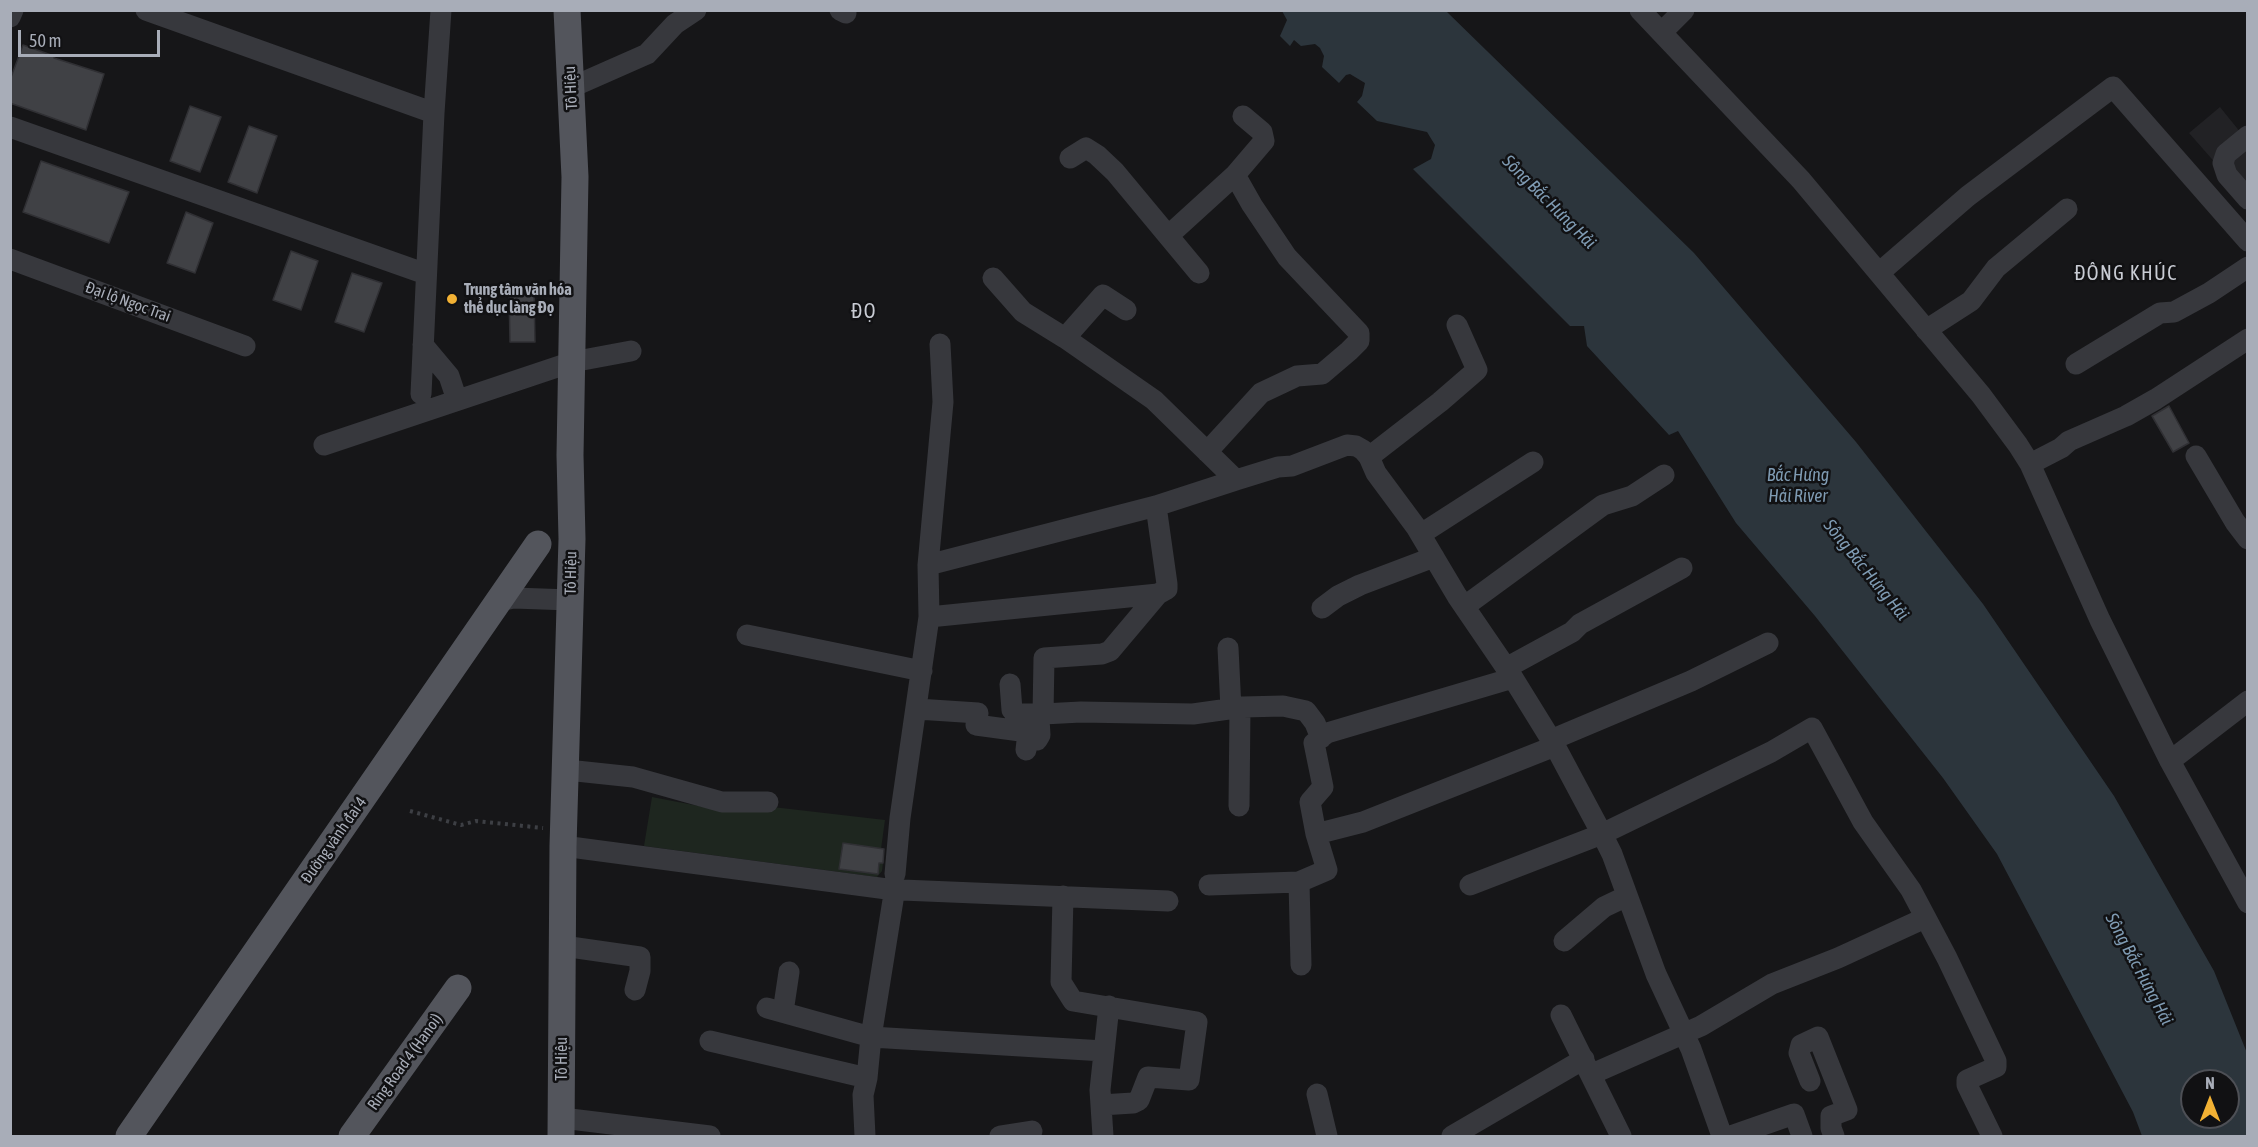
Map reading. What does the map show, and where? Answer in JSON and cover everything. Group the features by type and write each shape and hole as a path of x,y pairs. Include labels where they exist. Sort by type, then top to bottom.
{"main road":[{"name":"Tô Hiệu","path":"561,1127 575,177 567,10"},
{"name":"Đường vành đai 4","path":"129,1137 538,544"},
{"name":"Ring Road 4 (Hanoi)","path":"352,1137 458,988"}],"street":[{"path":"10,17 13,10"},
{"path":"146,10 434,113"},
{"path":"421,394 441,10"},
{"path":"570,88 647,54 675,24 696,10"},
{"path":"1640,10 1801,180 1981,395 2018,445 2030,464 2100,620 2170,761 2247,903"},
{"path":"1662,32 1684,10"},
{"path":"1879,273 1968,196 2113,87 2247,241"},
{"path":"1168,236 1235,175 1264,141 1262,132 1243,116"},
{"path":"10,127 426,274"},
{"path":"2247,136 2226,154 2223,163 2227,175 2247,199"},
{"path":"1070,158 1086,148 1097,154 1115,172 1199,273"},
{"path":"1208,452 1262,393 1297,376 1322,374 1359,340 1359,333 1287,257 1235,175"},
{"path":"1926,330 1971,301 1996,268 2067,209"},
{"name":"Đại lộ Ngọc Trai","path":"10,259 245,346"},
{"path":"2076,364 2160,313 2174,312 2209,293 2247,267"},
{"path":"993,278 1023,312 1065,338 1154,400 1236,480"},
{"path":"1065,338 1103,295 1126,310"},
{"path":"1369,457 1477,370 1457,325"},
{"path":"2030,464 2061,448 2069,441 2126,416 2156,399 2247,339"},
{"path":"865,1137 863,1095 895,887 900,818 929,617 928,565 943,402 940,344"},
{"path":"423,345 449,376 457,400"},
{"path":"324,445 572,362 631,351"},
{"path":"928,565 1156,506 1278,467 1292,466 1347,446 1356,446 1363,450 1376,473 1421,534 1553,742 1602,834 1656,974 1691,1049 1722,1137"},
{"path":"2196,456 2247,539"},
{"path":"1421,534 1533,462"},
{"path":"1465,606 1603,505 1632,496 1664,475"},
{"path":"917,709 978,714 976,725 1028,732 1031,745 1040,735 1040,719 1043,714 1044,658 1102,654 1110,651 1158,594 1167,589 1156,506"},
{"path":"1322,608 1338,596 1360,585 1434,557"},
{"path":"930,586 936,574 949,561"},
{"path":"1209,885 1299,882 1327,870 1316,834 1310,802 1323,787 1314,743 1327,733 1510,673 1572,632 1580,624 1682,568"},
{"path":"929,617 1158,594"},
{"path":"499,601 514,598 570,600"},
{"path":"747,635 922,671"},
{"path":"1316,834 1363,822 1553,742 1691,681 1768,643"},
{"path":"1228,648 1235,708 1239,807"},
{"path":"1010,684 1012,710 1017,714 1154,712 1193,714 1235,708 1283,706 1306,711 1315,723 1321,738"},
{"path":"2170,761 2247,701"},
{"path":"1470,885 1602,834 1771,752 1812,728 1863,822 1911,890 1947,958 1996,1061 1996,1067 1967,1080 1992,1137"},
{"path":"567,770 633,777 722,802 768,802"},
{"path":"564,838 895,887 1168,901"},
{"path":"1299,882 1301,965"},
{"path":"1062,896 1061,982 1072,1001 1197,1022 1190,1080 1148,1077 1139,1100 1133,1103 1101,1105"},
{"path":"1564,941 1604,907 1627,896"},
{"path":"1452,1137 1588,1067 1684,1034 1772,984 1838,958 1925,918"},
{"path":"563,946 640,957 640,971 635,990"},
{"path":"789,972 775,1010 871,1037 1104,1051"},
{"path":"1103,1137 1100,1090 1109,1006"},
{"path":"1561,1015 1621,1137"},
{"path":"1810,1081 1799,1053 1801,1045 1818,1037 1847,1110 1831,1116 1833,1137"},
{"path":"710,1041 867,1078"},
{"path":"1317,1094 1327,1137"},
{"path":"1731,1137 1794,1114 1802,1137"},
{"path":"561,1127 710,1137"},
{"path":"1000,1137 1032,1131"}],"path":[{"path":"410,811 461,825 476,821 564,838"}],"shaded area":[{"path":"2220,107 2245,138 2247,136 2247,199 2189,133"},
{"path":"652,797 725,811 764,806 885,820 881,849 843,843 839,869 877,874 879,863 883,863 882,871 877,877 644,846"}],"water":[{"name":"Bắc Hưng Hải River","path":"1282,11 1446,11 1694,253 1856,442 1983,604 2114,796 2214,971 2247,1053 2247,1136 2142,1136 2133,1112 1997,854 1943,778 1815,616 1736,523 1678,431 1669,435 1587,346 1584,326 1570,326 1413,169 1431,159 1435,145 1427,132 1377,121 1357,102 1362,96 1365,83 1350,74 1339,83 1322,67 1324,56 1315,44 1301,46 1294,40 1290,46 1280,36 1287,20"}],"building":[{"path":"23,45 104,74 86,130 10,103 10,80"},
{"path":"190,106 221,117 200,172 170,161"},
{"path":"249,126 277,136 257,193 228,182"},
{"path":"41,161 129,192 109,243 23,212"},
{"path":"186,212 213,223 195,273 167,263"},
{"path":"291,251 318,261 301,310 273,300"},
{"path":"352,273 382,283 364,332 335,322"},
{"path":"509,293 534,293 535,342 510,342"},
{"path":"2169,406 2189,443 2173,452 2152,416"},
{"path":"843,843 884,849 883,863 879,863 878,874 839,869"}],"place":[{"name":"Trung tâm văn hóa thể dục làng Đọ","path":"452,299"}],"district":[{"name":"ĐÔNG KHÚC","path":"2126,274"},
{"name":"ĐỌ","path":"864,312"}],"water label":[{"name":"Sông Bắc Hưng Hải","path":"1549,202"},
{"name":"Sông Bắc Hưng Hải","path":"1866,570"},
{"name":"Sông Bắc Hưng Hải","path":"2139,969"}]}
